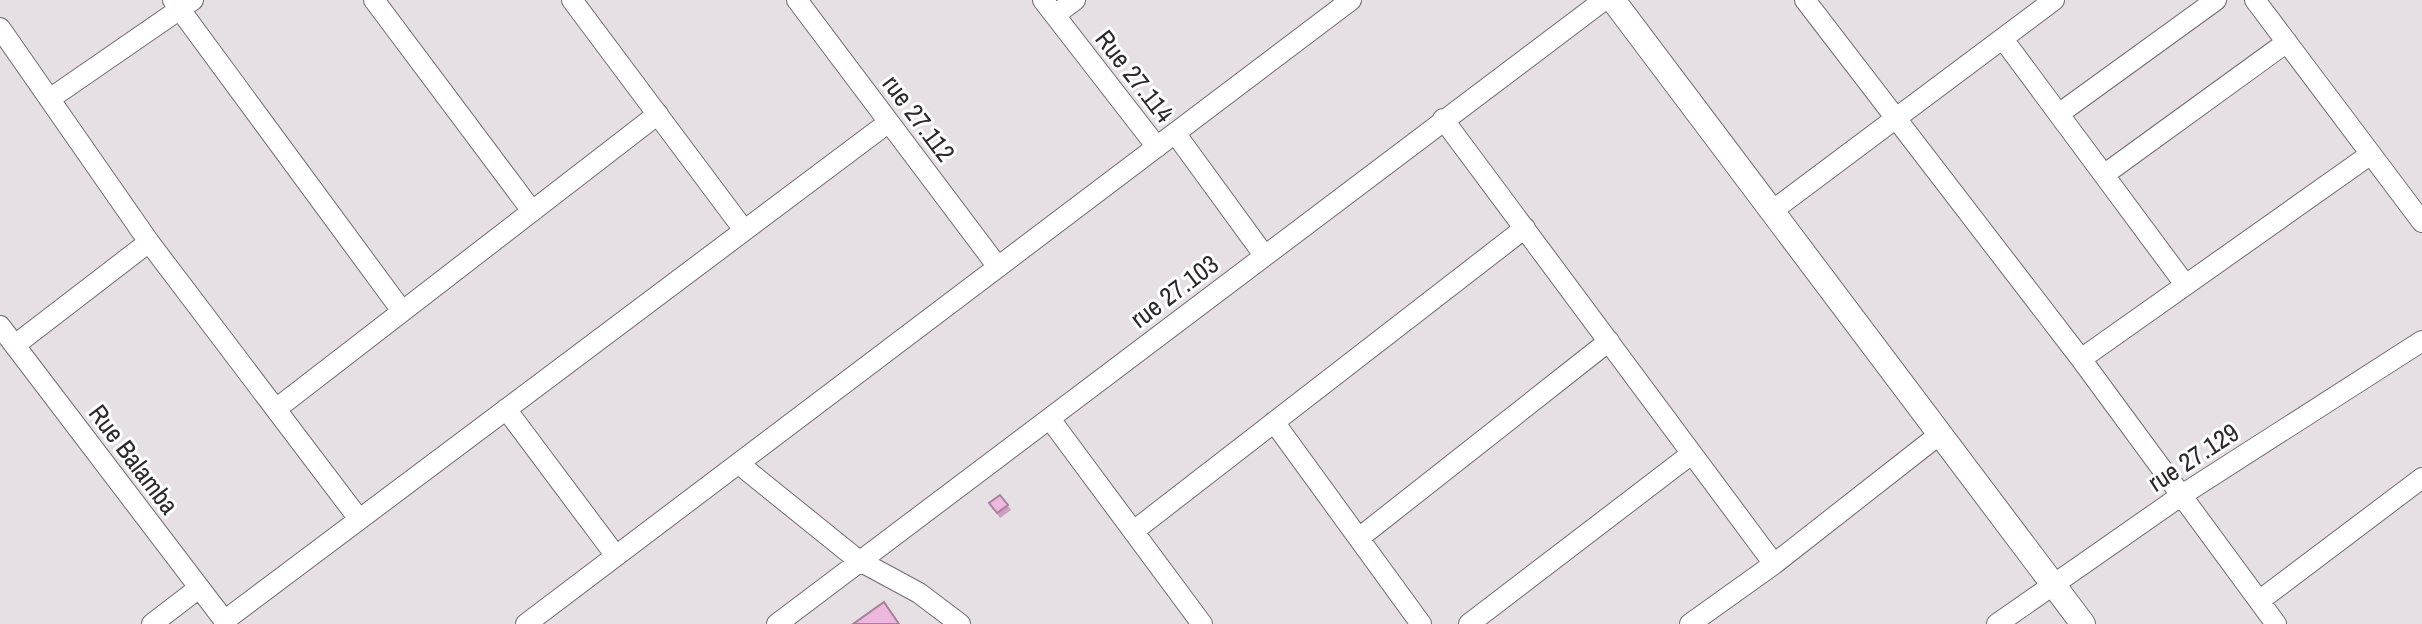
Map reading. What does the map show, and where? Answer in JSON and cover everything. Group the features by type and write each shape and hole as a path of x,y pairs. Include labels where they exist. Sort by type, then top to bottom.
{"street":[{"path":"374,0 532,211"},
{"path":"572,0 744,230"},
{"name":"rue 27.112","path":"797,0 998,267"},
{"path":"1049,8 1075,0"},
{"path":"526,624 1351,0"},
{"name":"rue 27.103","path":"777,624 1604,0"},
{"path":"1613,0 2083,624"},
{"path":"1772,211 2054,0"},
{"path":"2060,113 2216,0"},
{"path":"2255,0 2422,222"},
{"path":"1810,2 2081,359 2276,624"},
{"path":"51,98 182,3 402,311"},
{"name":"Rue 27.114","path":"1049,8 1157,147"},
{"path":"0,28 149,242 359,519"},
{"path":"2003,39 2184,283"},
{"path":"2105,174 2287,42"},
{"path":"276,409 658,114"},
{"path":"1443,119 1774,564"},
{"path":"225,622 889,122"},
{"path":"1175,133 1264,255"},
{"path":"2081,359 2184,283 2371,154"},
{"path":"1135,530 1525,228"},
{"path":"15,345 149,242"},
{"name":"Rue Balamba","path":"0,326 225,622"},
{"path":"1359,538 1609,341"},
{"name":"rue 27.129","path":"1997,624 2182,495 2422,341"},
{"path":"506,409 616,556"},
{"path":"1050,419 1202,624"},
{"path":"1274,422 1421,624"},
{"path":"1690,624 1774,564 1940,434"},
{"path":"1469,624 1690,455"},
{"path":"739,464 772,495 858,560 919,593 960,624"},
{"path":"2259,601 2422,478"},
{"path":"152,624 199,588"}],"building":[{"path":"1000,495 1008,505 997,513 989,503"},
{"path":"884,602 899,624 853,624"}]}
